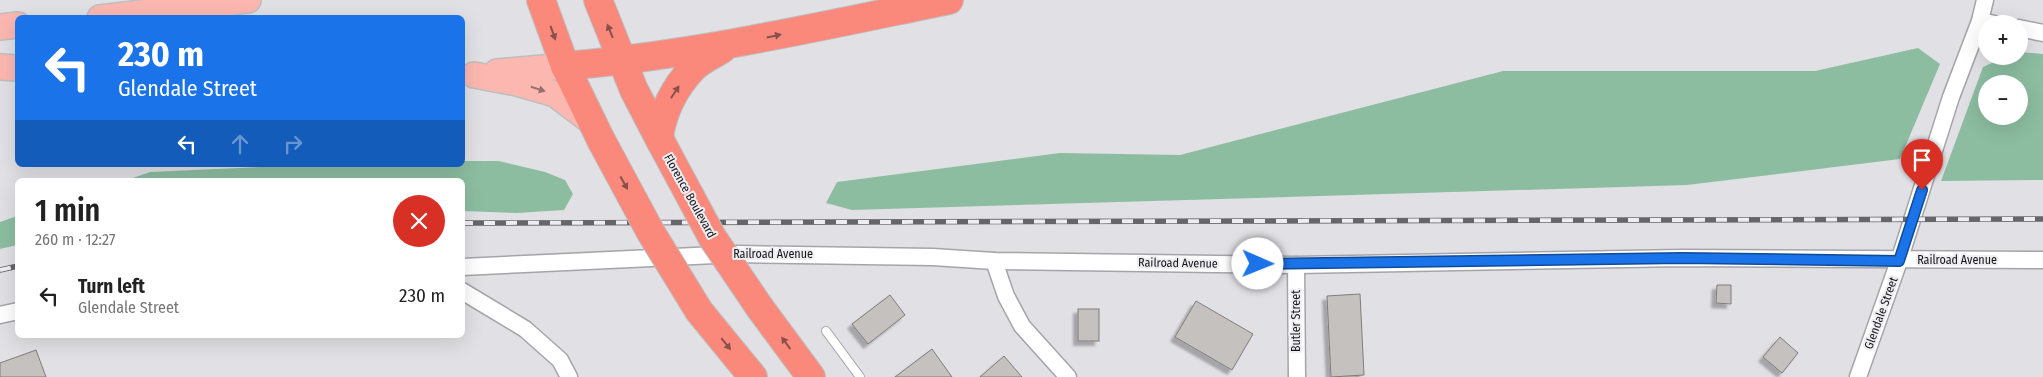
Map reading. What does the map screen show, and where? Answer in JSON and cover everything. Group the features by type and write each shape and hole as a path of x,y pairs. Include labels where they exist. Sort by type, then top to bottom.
{"highway":[{"path":"541,0 566,66 596,131 650,231 699,311 753,377"},
{"name":"Florence Boulevard","path":"598,0 634,90 712,237 760,308 811,377"},
{"path":"566,66 622,62 727,46 949,0"},
{"path":"660,140 662,116 676,89 694,67 727,46"}],"main road":[{"path":"125,15 248,0"},
{"path":"0,27 15,25"},
{"path":"468,75 566,66"},
{"path":"0,67 15,68"},
{"path":"468,75 517,83 555,94 596,131"}],"street":[{"name":"Glendale Street","path":"1985,0 1987,15"},
{"path":"2028,30 2043,33"},
{"name":"Glendale Street","path":"1858,377 1899,261 1951,97 1978,42"},
{"name":"Railroad Avenue","path":"465,267 747,254 933,257 994,261 1296,265 1664,258 1899,261 2043,260"},
{"path":"994,261 1006,296 1022,326 1068,377"},
{"name":"Butler Street","path":"1296,265 1297,377"},
{"path":"465,293 525,329 560,360 568,377"},
{"path":"0,315 15,312"}],"lane":[{"path":"826,331 860,377"}],"green space":[{"path":"1918,48 1940,64 1900,159 1687,185 852,210 826,203 837,182 1060,153 1180,155 1503,71 1815,71"},
{"path":"2028,53 2043,54 2043,180 1941,181 1978,81 1978,125 2028,125 2028,75 1980,75 1983,67 1987,65 2028,65"},
{"path":"465,161 499,161 545,172 565,180 573,194 564,210 517,213 465,211 465,178 133,178 150,172 259,167 465,167"},
{"path":"15,217 15,245 0,249 0,222"}],"building":[{"path":"1717,285 1731,285 1731,304 1716,303"},
{"path":"1360,294 1364,375 1331,377 1327,296"},
{"path":"890,295 905,315 868,344 852,324"},
{"path":"1196,301 1253,334 1232,370 1175,337"},
{"path":"1078,309 1099,309 1099,341 1078,341"},
{"path":"1780,337 1798,353 1782,373 1763,357"},
{"path":"932,349 952,377 895,377"},
{"path":"36,350 46,377 0,377 0,363"},
{"path":"1004,356 1022,377 980,377"}],"railway":[{"path":"465,223 2043,219"},
{"path":"0,270 15,267"}],"route":[{"path":"1258,264 1296,265 1682,258 1899,261 1922,190"}]}
